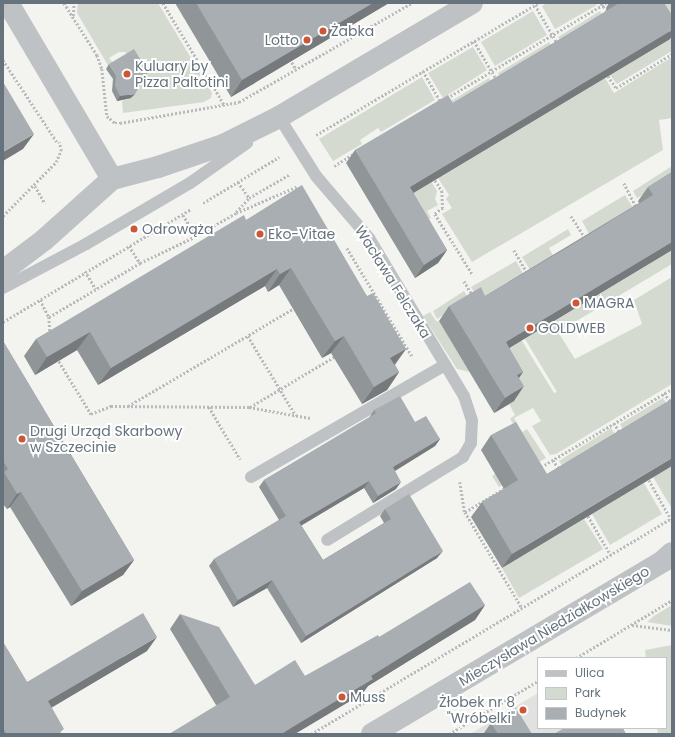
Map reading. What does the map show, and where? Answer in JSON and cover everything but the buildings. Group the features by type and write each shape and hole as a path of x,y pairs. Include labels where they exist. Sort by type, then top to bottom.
{"street":[{"path":"8,3 112,179"},
{"path":"3,271 44,240 112,179 158,167 223,145 279,117 472,3"},
{"name":"Mieczysława Niedziałkowskiego","path":"372,734 663,561 672,553"}],"lane":[{"path":"3,288 86,244 190,183 279,117"},
{"name":"Wacława Felczaka","path":"279,117 316,176 369,238 467,403 472,421 472,437 468,450 457,461"},
{"path":"251,477 445,365"},
{"path":"327,540 457,461"}],"path":[{"path":"64,3 102,69 107,116 115,124 239,102 412,3"},
{"path":"73,17 74,3"},
{"path":"163,3 224,104"},
{"path":"434,106 606,3"},
{"path":"311,138 536,4 560,47"},
{"path":"602,4 608,12"},
{"path":"474,40 499,83"},
{"path":"608,76 616,88 672,54"},
{"path":"288,56 296,69"},
{"path":"3,60 58,142 59,157 35,186 3,216"},
{"path":"423,71 443,106"},
{"path":"229,104 231,108"},
{"path":"102,118 107,116"},
{"path":"58,142 62,140"},
{"path":"330,168 356,152"},
{"path":"201,204 281,156"},
{"path":"430,171 442,191 443,208 435,214 473,275"},
{"path":"236,213 249,198 293,172"},
{"path":"238,182 249,198"},
{"path":"624,184 637,208 641,206"},
{"path":"35,186 38,192"},
{"path":"50,317 140,262 196,236 236,213 294,189"},
{"path":"3,322 195,207"},
{"path":"183,215 196,236"},
{"path":"571,216 588,242"},
{"path":"344,243 414,360 407,364"},
{"path":"129,246 140,262"},
{"path":"514,250 530,278"},
{"path":"86,272 96,289"},
{"path":"464,281 474,298"},
{"path":"40,300 50,317 50,340"},
{"path":"127,406 293,309"},
{"path":"248,336 296,416"},
{"path":"55,354 91,414 111,406 209,406 249,407 313,419"},
{"path":"249,407 334,357"},
{"path":"534,471 672,389"},
{"path":"664,393 672,403"},
{"path":"209,406 251,477"},
{"path":"614,423 622,438"},
{"path":"553,460 562,474"},
{"path":"457,461 465,512 522,608"},
{"path":"311,734 672,518 649,480"},
{"path":"465,512 510,485"},
{"path":"504,489 507,494"},
{"path":"588,516 611,555"},
{"path":"578,657 672,600"},
{"path":"632,624 672,630"},
{"path":"449,734 537,682"}],"shaded area":[{"name":"Żłobek nr 8 \"Wróbelki\"","path":"537,694 537,729 620,729 623,734 470,734"}],"green space":[{"path":"78,3 158,3 212,93 211,98 204,102 123,113 122,101 131,98 140,84 147,80 134,59 125,52 119,52 109,58 114,64 109,67 77,13"},
{"path":"547,3 595,3 597,5 555,29 542,6"},
{"path":"646,3 672,3 672,51 617,84 610,75"},
{"path":"533,11 547,35 495,66 481,42"},
{"path":"600,11 605,20 563,45 558,37"},
{"path":"549,42 555,50 503,81 498,73"},
{"path":"473,47 487,70 443,98 428,73"},
{"path":"672,57 672,118 659,120 663,150 472,262 442,214 452,208 446,199 449,195 438,178 605,78 614,93"},
{"path":"422,77 435,100 381,132 378,128 360,140 362,144 333,161 319,139"},
{"path":"489,78 495,86 451,112 446,104"},
{"path":"400,131 437,191 435,199 438,205 427,211 431,218 416,226"},
{"path":"672,166 672,185 669,180 637,198 633,191"},
{"path":"625,195 635,211 591,237 582,221"},
{"path":"568,229 571,235 549,248 555,259 532,273 522,257"},
{"path":"672,250 672,264 558,332 575,359 642,324 634,300 672,277 672,384 556,454 550,455 532,426 541,421 533,408 514,418 522,432 527,429 546,458 499,487 492,476 519,459 517,430 510,419 515,415 509,404 514,400 481,387 470,372 457,369 423,316 430,312 436,321 522,341 554,393 557,392 525,339"},
{"path":"516,261 525,277 481,303 471,287"},
{"path":"464,291 469,299 437,319 433,311"},
{"path":"663,398 670,409 626,435 620,424"},
{"path":"611,428 619,440 566,471 559,461"},
{"path":"672,466 672,509 653,477"},
{"path":"644,483 662,514 610,545 592,514"},
{"path":"584,519 603,549 519,598 502,568"},
{"path":"672,605 672,626 647,622 654,616"},
{"path":"672,645 672,734 658,734 657,729 667,729 667,657 646,657 645,650"}],"place":[{"name":"Żabka","path":"323,31"},
{"name":"Lotto","path":"307,40"},
{"name":"Kuluary by Pizza Paltotini","path":"127,74"},
{"name":"Odrowąża","path":"134,229"},
{"name":"Eko-Vitae","path":"260,234"},
{"name":"MAGRA","path":"576,303"},
{"name":"GOLDWEB","path":"530,328"},
{"name":"Drugi Urząd Skarbowy w Szczecinie","path":"22,439"},
{"name":"Muss","path":"342,697"},
{"name":"Żłobek nr 8 \"Wróbelki\"","path":"523,710"}]}
